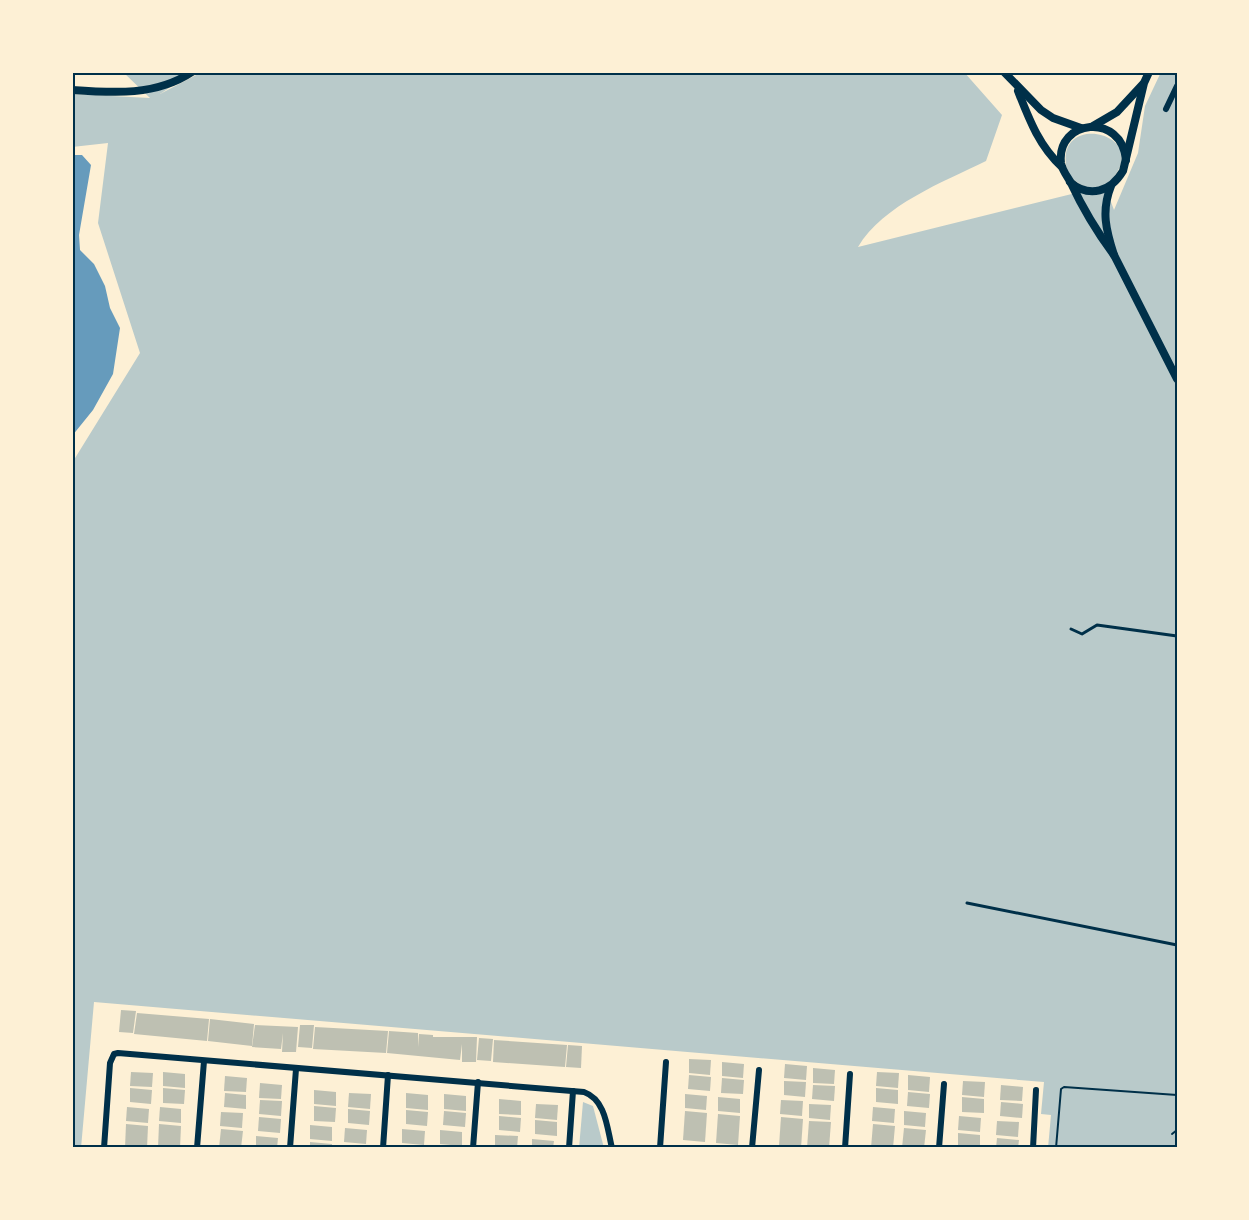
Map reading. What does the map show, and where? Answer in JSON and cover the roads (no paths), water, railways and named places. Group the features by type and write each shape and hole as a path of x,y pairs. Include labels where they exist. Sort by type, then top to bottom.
{"street":[{"path":"72,90 143,91 166,86 192,72"},
{"path":"1004,72 1036,106 1053,118 1081,128"},
{"path":"1070,182 1087,191 1099,191 1118,181 1124,171 1144,83 1149,72"},
{"path":"1062,167 1062,151 1069,137 1081,128 1092,126 1117,112 1144,83"},
{"path":"1166,109 1177,86"},
{"path":"1017,87 1039,140 1062,167 1092,223 1114,255 1177,379"},
{"path":"1092,126 1107,129 1119,139 1126,160"},
{"path":"1111,186 1104,215 1114,255"},
{"path":"104,1148 110,1063 114,1054 478,1082 591,1094 602,1108 612,1148"},
{"path":"197,1148 204,1061"},
{"path":"660,1148 666,1062"},
{"path":"290,1148 296,1069"},
{"path":"752,1148 759,1070"},
{"path":"845,1148 850,1074"},
{"path":"383,1148 388,1076"},
{"path":"473,1148 478,1082"},
{"path":"939,1148 944,1084"},
{"path":"1033,1148 1036,1090"},
{"path":"569,1148 573,1091"}],"lane":[{"path":"1071,629 1082,634 1097,625 1177,636"},
{"path":"967,903 1177,945"}],"water":[{"path":"72,155 82,155 91,165 79,235 80,250 94,264 105,286 110,308 120,328 113,374 93,410 72,436"}]}
